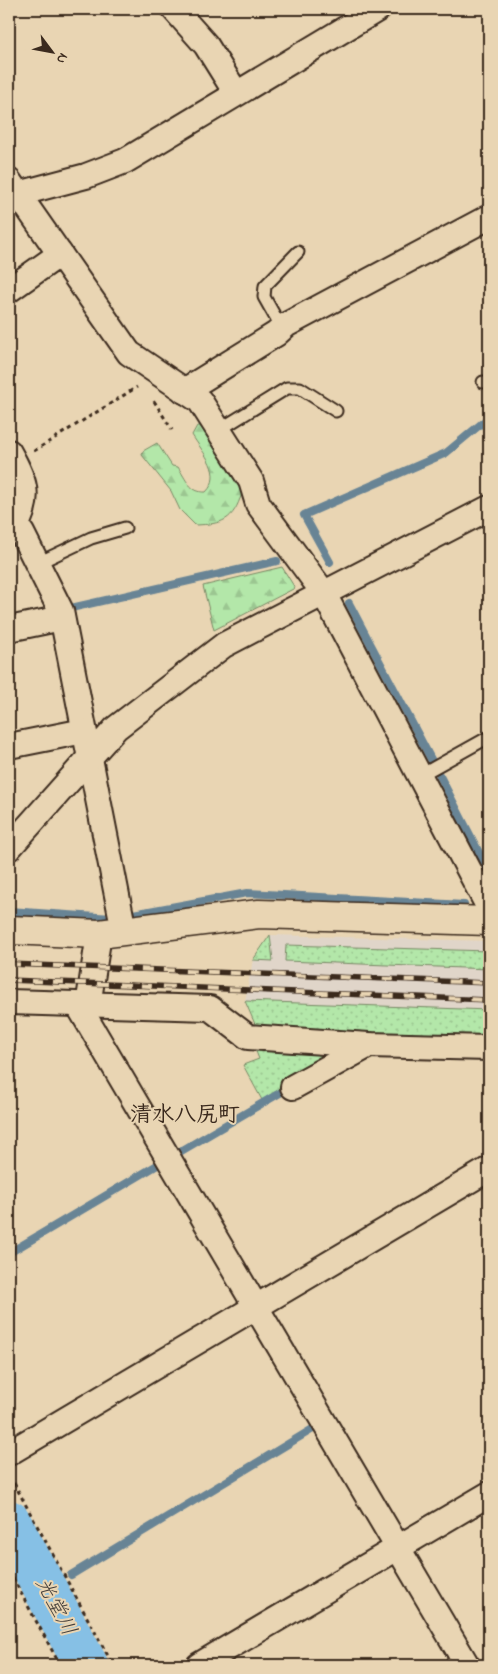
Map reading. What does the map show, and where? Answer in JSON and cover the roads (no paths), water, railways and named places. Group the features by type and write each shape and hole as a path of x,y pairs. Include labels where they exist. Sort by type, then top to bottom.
{"street":[{"path":"174,9 206,45 236,93"},
{"path":"378,9 125,161 86,176 14,188 129,353 151,378 184,390 200,401 251,481 258,504 323,592 489,908"},
{"path":"184,390 282,329 489,217"},
{"path":"9,290 60,254"},
{"path":"12,458 22,477 25,489 25,504 13,525 38,563 62,618 90,755 112,933 83,1006"},
{"path":"9,848 116,728 224,645 323,592 489,508"},
{"path":"9,629 62,618"},
{"path":"9,746 84,730"},
{"path":"9,930 112,933 259,914 489,922"},
{"path":"9,1002 83,1006 210,1008 248,1037 369,1045 489,1048"},
{"path":"83,1006 256,1307 467,1665"},
{"path":"292,1086 369,1045"},
{"path":"9,1453 489,1169"},
{"path":"199,1665 489,1494"}],"lane":[{"path":"282,329 264,297 265,286 298,252"},
{"path":"219,430 287,388 300,388 336,411"},
{"path":"38,563 91,538 125,528"},
{"path":"420,776 489,737"}],"waterway":[{"path":"330,562 304,515 446,453 487,419"},
{"path":"71,608 277,561"},
{"path":"349,603 432,761"},
{"path":"440,776 489,872"},
{"path":"133,914 247,893 464,905"},
{"path":"9,911 112,918"},
{"path":"176,1154 285,1090"},
{"path":"9,1253 159,1164"},
{"path":"71,1575 316,1427"},
{"name":"光堂川","path":"9,1522 86,1665"},
{"path":"16,1569 29,1560"},
{"path":"46,1591 56,1584"},
{"path":"479,1665 489,1659"}],"railway":[{"path":"9,964 489,983"},
{"path":"9,980 489,1000"}],"district":[{"name":"清水八尻町","path":"185,1116"}]}
